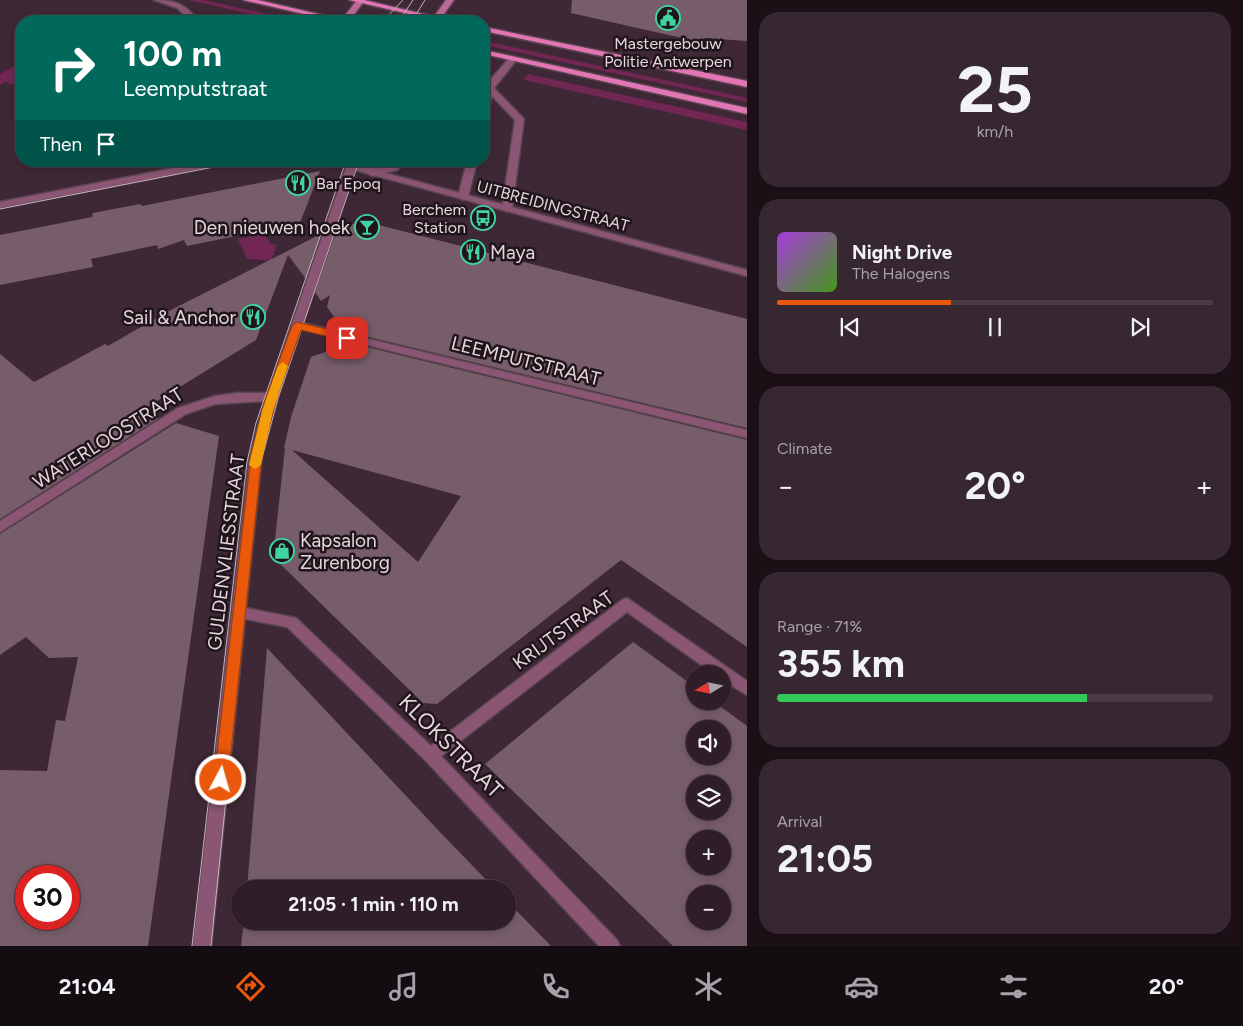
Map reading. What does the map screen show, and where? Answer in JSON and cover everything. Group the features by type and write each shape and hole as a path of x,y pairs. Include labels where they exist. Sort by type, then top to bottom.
{"main road":[{"path":"247,0 317,15"},
{"path":"358,0 416,15"},
{"path":"490,30 747,84"},
{"path":"490,53 747,111"}],"street":[{"path":"158,0 180,6 189,15"},
{"path":"349,15 358,0"},
{"path":"440,15 450,0"},
{"path":"490,85 514,58"},
{"path":"490,93 520,119 506,209"},
{"path":"0,206 196,167"},
{"name":"UITBREIDINGSTRAAT","path":"351,167 747,273"},
{"name":"GULDENVLIESSTRAAT","path":"202,946 256,455 272,397 351,167"},
{"path":"372,173 374,167"},
{"path":"372,173 395,167"},
{"path":"463,197 470,167"},
{"name":"LEEMPUTSTRAAT","path":"297,326 747,434"},
{"name":"WATERLOOSTRAAT","path":"0,527 182,411 200,403 234,396 272,397"},
{"name":"KRIJTSTRAAT","path":"430,754 628,604 747,689"},
{"name":"KLOKSTRAAT","path":"238,612 291,622 430,754 611,946"}],"shaded area":[{"path":"189,0 204,0 271,15 255,15"},
{"path":"490,42 747,98 747,102 490,46"},
{"path":"14,66 15,85 10,85 6,81 0,85 0,74"},
{"path":"528,74 747,122 747,130 524,80"},
{"path":"264,234 271,244 277,245 271,261 247,259 238,239"}],"building":[{"name":"Mastergebouw Politie Antwerpen","path":"572,0 747,0 747,41 704,38 704,43 571,13"},
{"path":"320,171 300,223 187,246 184,240 158,249 157,245 91,259 93,267 0,285 0,235 92,217 93,213 140,204 142,206"},
{"path":"363,221 747,319 747,428 344,331 327,307 330,295 321,301 315,292 337,229"},
{"path":"321,234 306,279 288,255 256,340 139,412 159,418 0,519 0,354 34,382 105,344 108,346 167,312"},
{"path":"350,343 747,440 747,647 621,560 437,704 423,703 273,557 284,448 291,417 311,357","holes":["292,450 461,496 418,562"]},
{"path":"176,423 219,436 148,946 0,946 0,770 47,771 56,720 65,721 78,657 49,658 26,637 0,655 0,534"},
{"path":"633,642 686,680 686,710 725,710 747,726 747,946 673,946 485,764"},
{"path":"267,648 486,880 248,880"},
{"path":"516,910 551,946 241,946 243,930 516,930"}],"tram line":[{"path":"389,15 403,0"},
{"path":"403,15 413,0"},
{"path":"416,15 425,0"},
{"path":"0,209 214,167"},
{"path":"192,946 247,462 256,423 344,167"},
{"path":"211,946 260,465 278,398 357,167"}],"slow traffic":[{"path":"255,465 260,438 283,366"}],"place":[{"name":"Mastergebouw Politie Antwerpen","path":"668,18"},
{"name":"Bar Epoq","path":"298,183"},
{"name":"Berchem Station","path":"483,218"},
{"name":"Den nieuwen hoek","path":"367,227"},
{"name":"Maya","path":"473,252"},
{"name":"Sail & Anchor","path":"253,317"},
{"name":"Kapsalon Zurenborg","path":"282,551"}],"route":[{"path":"221,780 250,500 260,438 297,326 347,338"}]}
